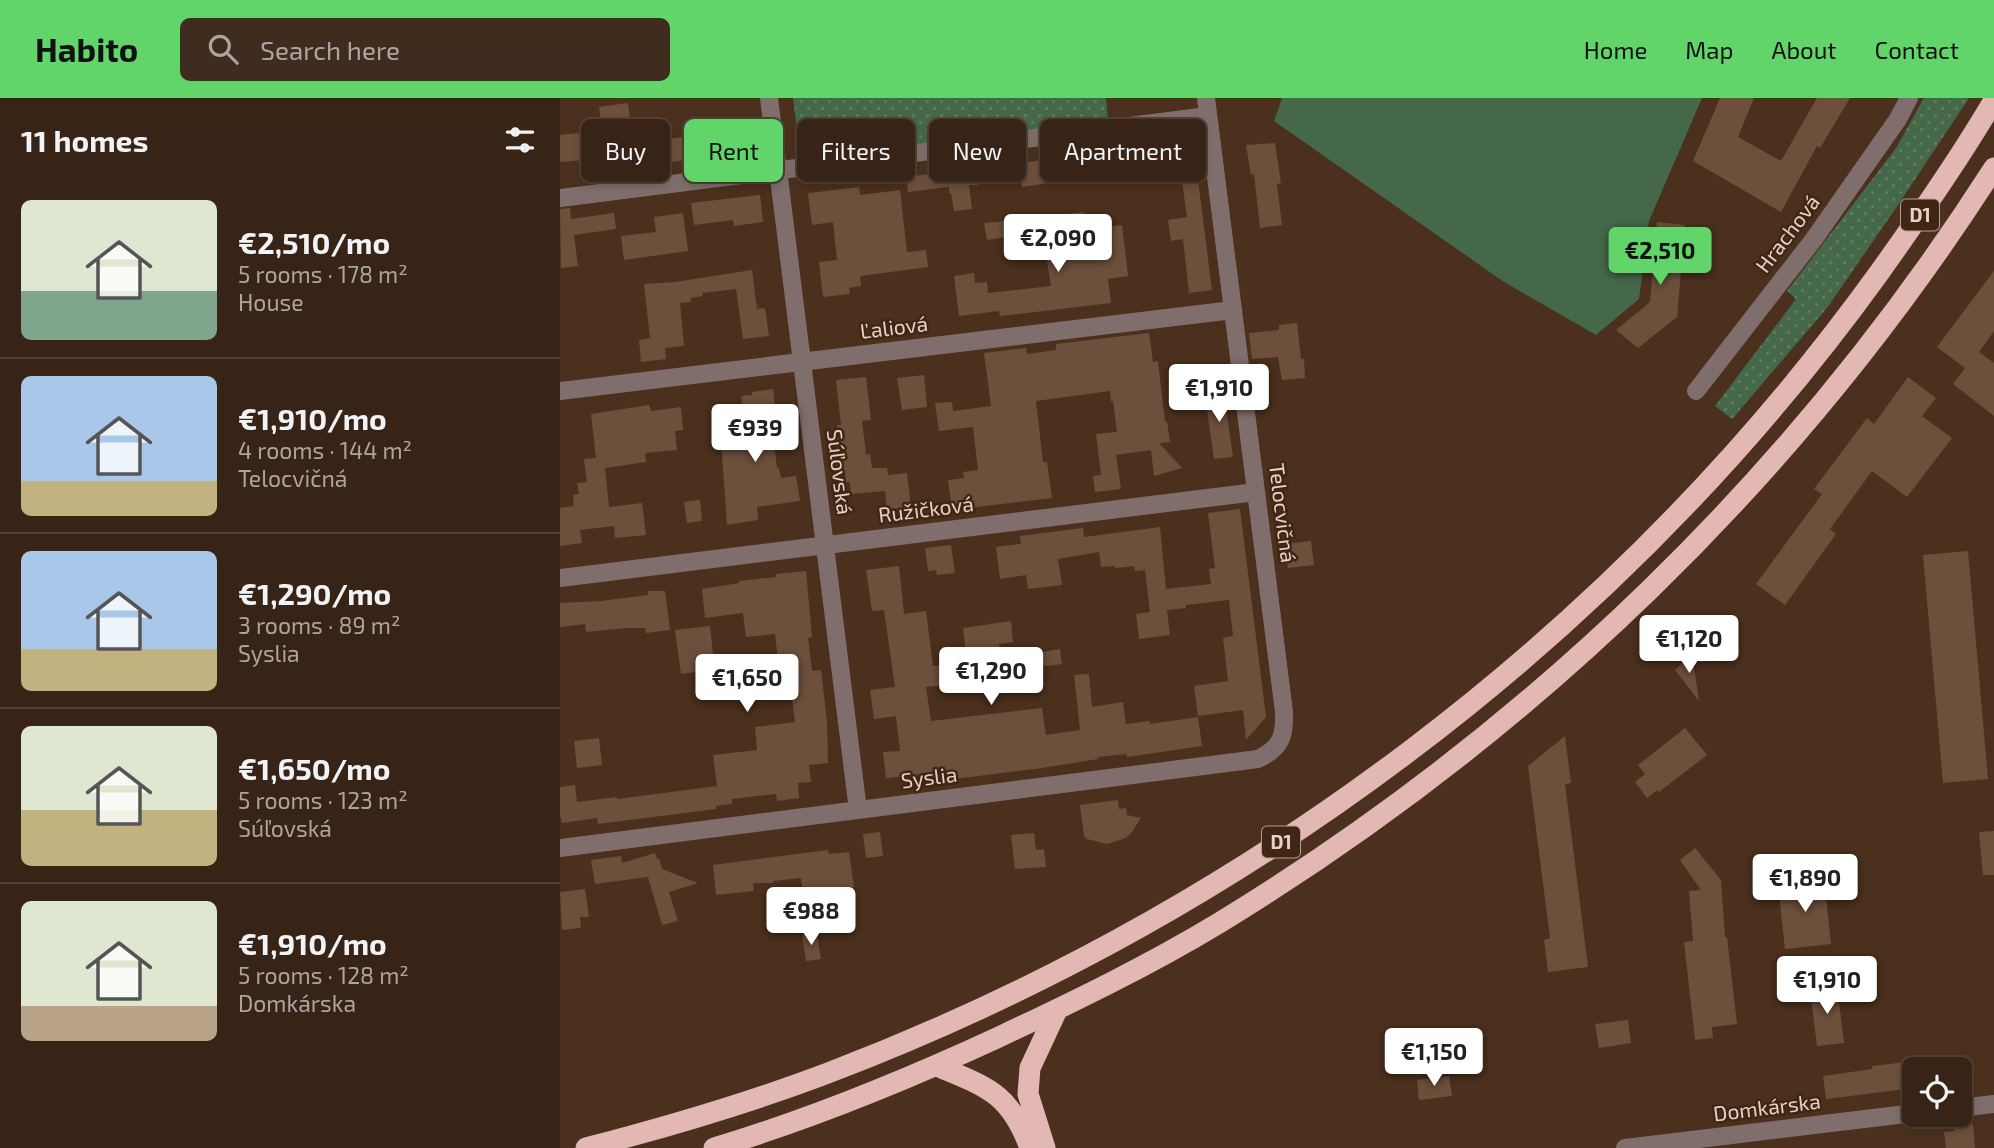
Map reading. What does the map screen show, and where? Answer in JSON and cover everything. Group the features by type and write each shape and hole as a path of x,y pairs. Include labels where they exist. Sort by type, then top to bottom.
{"highway":[{"name":"D1","path":"586,1148 732,1106 826,1074 924,1034 1042,980 1132,933 1285,840 1436,733 1513,670 1600,590 1682,510 1762,423 1840,327 1905,236 1994,100"},
{"name":"D1","path":"714,1148 838,1105 937,1066 1057,1010 1145,964 1218,923 1383,814 1455,760 1613,626 1700,541 1786,446 1870,344 1953,231 1994,168"},
{"path":"1045,1148 1028,1094 1030,1068 1057,1010"},
{"path":"937,1066 994,1092 1022,1126 1030,1148"}],"street":[{"name":"Súľovská","path":"769,98 772,119"},
{"name":"Hrachová","path":"1696,391 1814,239 1898,119 1909,98"},
{"path":"783,170 1207,107"},
{"name":"Telocvičná","path":"1207,107 1284,724"},
{"path":"560,198 689,182"},
{"name":"Súľovská","path":"779,182 858,810"},
{"name":"Ľaliová","path":"560,391 1233,310"},
{"name":"Ružičková","path":"560,578 1256,492"},
{"name":"Syslia","path":"560,848 1258,759 1276,747 1284,724"},
{"path":"1972,1107 1994,1104"},
{"name":"Domkárska","path":"1625,1148 1902,1114"}],"green space":[{"path":"793,98 1106,98 1108,119 1040,119 1040,129 1026,131 1026,119 929,119 929,142 915,144 915,119 797,119 797,129"},
{"path":"1282,98 1702,98 1649,221 1639,299 1596,335 1504,282 1274,121"},
{"path":"1924,98 1969,98 1827,308 1732,419 1715,406 1796,299 1787,291 1896,148"}],"building":[{"path":"1720,98 1754,98 1738,137 1781,161 1817,98 1850,98 1820,148 1817,146 1781,212 1693,161"},
{"path":"628,103 630,119 601,119 599,107"},
{"path":"581,133 581,160 560,162 560,135"},
{"path":"683,137 684,160 670,162 670,138"},
{"path":"1275,143 1281,183 1277,184 1282,225 1260,228 1254,174 1251,175 1246,145"},
{"path":"1040,160 1040,182 1048,183 1022,187 1021,182 1026,182 1026,162"},
{"path":"929,174 929,182 978,182 978,185 969,185 972,209 954,211 949,187 908,192 907,182 915,182 915,176"},
{"path":"1182,182 1198,182 1212,290 1189,293 1183,239 1171,241 1168,220 1187,217"},
{"path":"859,187 860,195 900,190 907,252 926,250 928,267 860,276 861,286 849,288 850,294 823,297 819,262 837,260 833,222 812,225 808,193"},
{"path":"760,195 763,222 734,226 733,220 694,225 691,203"},
{"path":"570,208 571,219 614,213 616,229 574,235 578,266 561,268 560,209"},
{"path":"1084,212 1086,230 1122,225 1128,276 1108,279 1111,303 1000,316 999,311 959,316 954,276 974,273 975,283 987,282 988,293 1051,286 1043,235 1069,232 1067,214"},
{"path":"683,213 688,251 624,260 621,236 656,232 654,217"},
{"path":"1017,220 1019,235 987,240 984,223"},
{"path":"1657,222 1685,225 1677,317 1638,348 1616,330 1650,302"},
{"path":"752,270 757,309 765,308 769,336 743,339 736,289 702,293 703,296 691,298 691,302 680,303 684,346 665,348 666,359 641,362 639,340 650,338 644,284"},
{"path":"1994,271 1994,331 1979,352 1994,363 1994,416 1953,384 1965,368 1937,347"},
{"path":"1297,323 1305,378 1282,380 1278,357 1252,359 1249,333 1279,330 1279,325"},
{"path":"1149,333 1153,362 1158,361 1170,442 1159,443 1182,468 1154,476 1151,450 1116,455 1121,489 1095,492 1093,476 1101,475 1096,434 1117,432 1110,391 1036,401 1043,462 1047,462 1052,498 952,510 948,480 964,478 963,472 978,470 973,427 939,431 935,403 952,402 953,411 991,406 984,353 1026,348 1027,354 1056,350 1056,344"},
{"path":"924,375 927,407 902,410 897,378"},
{"path":"866,377 871,420 862,421 866,455 870,454 872,468 887,468 888,475 907,473 911,507 887,510 885,491 851,494 845,471 837,471 833,436 838,435 837,425 841,425 836,380"},
{"path":"1908,377 1936,398 1922,416 1952,438 1907,497 1872,471 1830,529 1836,534 1785,605 1756,584 1822,494 1814,489 1867,418 1874,424"},
{"path":"1223,388 1233,457 1214,459 1206,390"},
{"path":"773,389 777,425 772,426 777,468 781,478 796,476 800,501 757,507 758,520 727,525 721,441 747,440 741,396"},
{"path":"649,405 651,411 681,407 683,430 675,431 677,450 645,453 646,462 605,468 609,507 642,503 646,535 615,538 614,526 580,530 582,543 560,546 560,508 574,506 573,495 579,494 577,483 587,482 584,459 596,458 591,414"},
{"path":"700,500 702,521 687,523 684,502"},
{"path":"1240,509 1266,717 1246,740 1243,710 1198,716 1194,686 1228,681 1223,638 1233,636 1229,600 1167,610 1170,635 1139,639 1136,614 1150,612 1145,570 1135,571 1134,566 1101,567 1099,552 1058,559 1062,585 1028,589 1026,575 1000,579 996,547 1021,544 1020,536 1083,528 1084,537 1160,527 1166,589 1211,584 1209,569 1215,568 1208,513"},
{"path":"1311,541 1314,565 1288,568 1285,544"},
{"path":"951,545 955,573 937,575 936,570 928,571 925,548"},
{"path":"1968,551 1988,779 1943,783 1923,555"},
{"path":"899,566 904,614 926,611 933,666 967,663 963,628 1011,621 1013,642 999,644 1004,679 926,687 931,721 1042,708 1046,735 1080,730 1074,675 1089,674 1092,707 1123,702 1126,724 1150,721 1150,724 1198,717 1202,746 1127,757 1126,754 1097,757 1098,759 1042,768 946,780 945,772 886,778 883,752 900,751 896,716 874,719 870,690 895,687 884,610 872,611 866,570"},
{"path":"806,571 812,637 808,638 812,671 821,670 827,721 828,763 809,765 811,782 798,783 799,798 777,801 776,794 732,799 732,804 716,806 716,809 598,824 597,818 562,823 560,787 575,785 577,802 717,786 713,755 757,750 755,727 795,722 787,659 778,660 775,634 746,637 743,613 705,618 702,589 776,577 776,574"},
{"path":"648,591 665,591 670,630 646,633 645,628 627,628 586,632 585,624 560,627 560,603 648,595"},
{"path":"710,626 713,654 702,656 704,671 681,674 675,630"},
{"path":"1060,649 1062,664 1038,667 1036,653"},
{"path":"1692,653 1699,701 1675,670"},
{"path":"1685,728 1707,755 1659,792 1657,790 1647,798 1635,782 1645,774 1638,765"},
{"path":"1565,736 1571,783 1565,784 1588,967 1548,972 1544,940 1550,938 1528,766"},
{"path":"599,738 602,765 577,768 574,741"},
{"path":"1118,800 1119,809 1126,808 1127,815 1141,818 1132,832 1126,838 1107,844 1087,839 1084,836 1080,805"},
{"path":"1994,831 1994,875 1983,875 1979,832"},
{"path":"880,832 883,856 866,858 863,834"},
{"path":"1034,833 1036,850 1044,849 1046,867 1015,869 1011,835"},
{"path":"1695,848 1721,880 1725,937 1737,1024 1712,1027 1713,1038 1695,1040 1684,942 1693,941 1689,891 1701,890 1680,860"},
{"path":"828,850 829,854 849,852 854,887 803,893 801,878 753,883 754,891 716,895 713,865"},
{"path":"655,853 662,869 698,883 669,892 678,921 662,925 648,877 595,884 591,860 621,856 622,863"},
{"path":"1824,878 1831,944 1785,949 1778,884"},
{"path":"585,889 589,917 580,917 581,928 562,930 560,892"},
{"path":"817,933 821,959 806,961 802,935"},
{"path":"1837,986 1844,1043 1817,1046 1810,990"},
{"path":"1628,1020 1631,1043 1599,1048 1595,1024"},
{"path":"1902,1062 1902,1090 1826,1099 1823,1076 1872,1069 1872,1066"},
{"path":"1449,1076 1452,1096 1419,1100 1417,1080"},
{"path":"1972,1124 1975,1148 1946,1148 1944,1132 1954,1131 1953,1127 1972,1127"}]}
